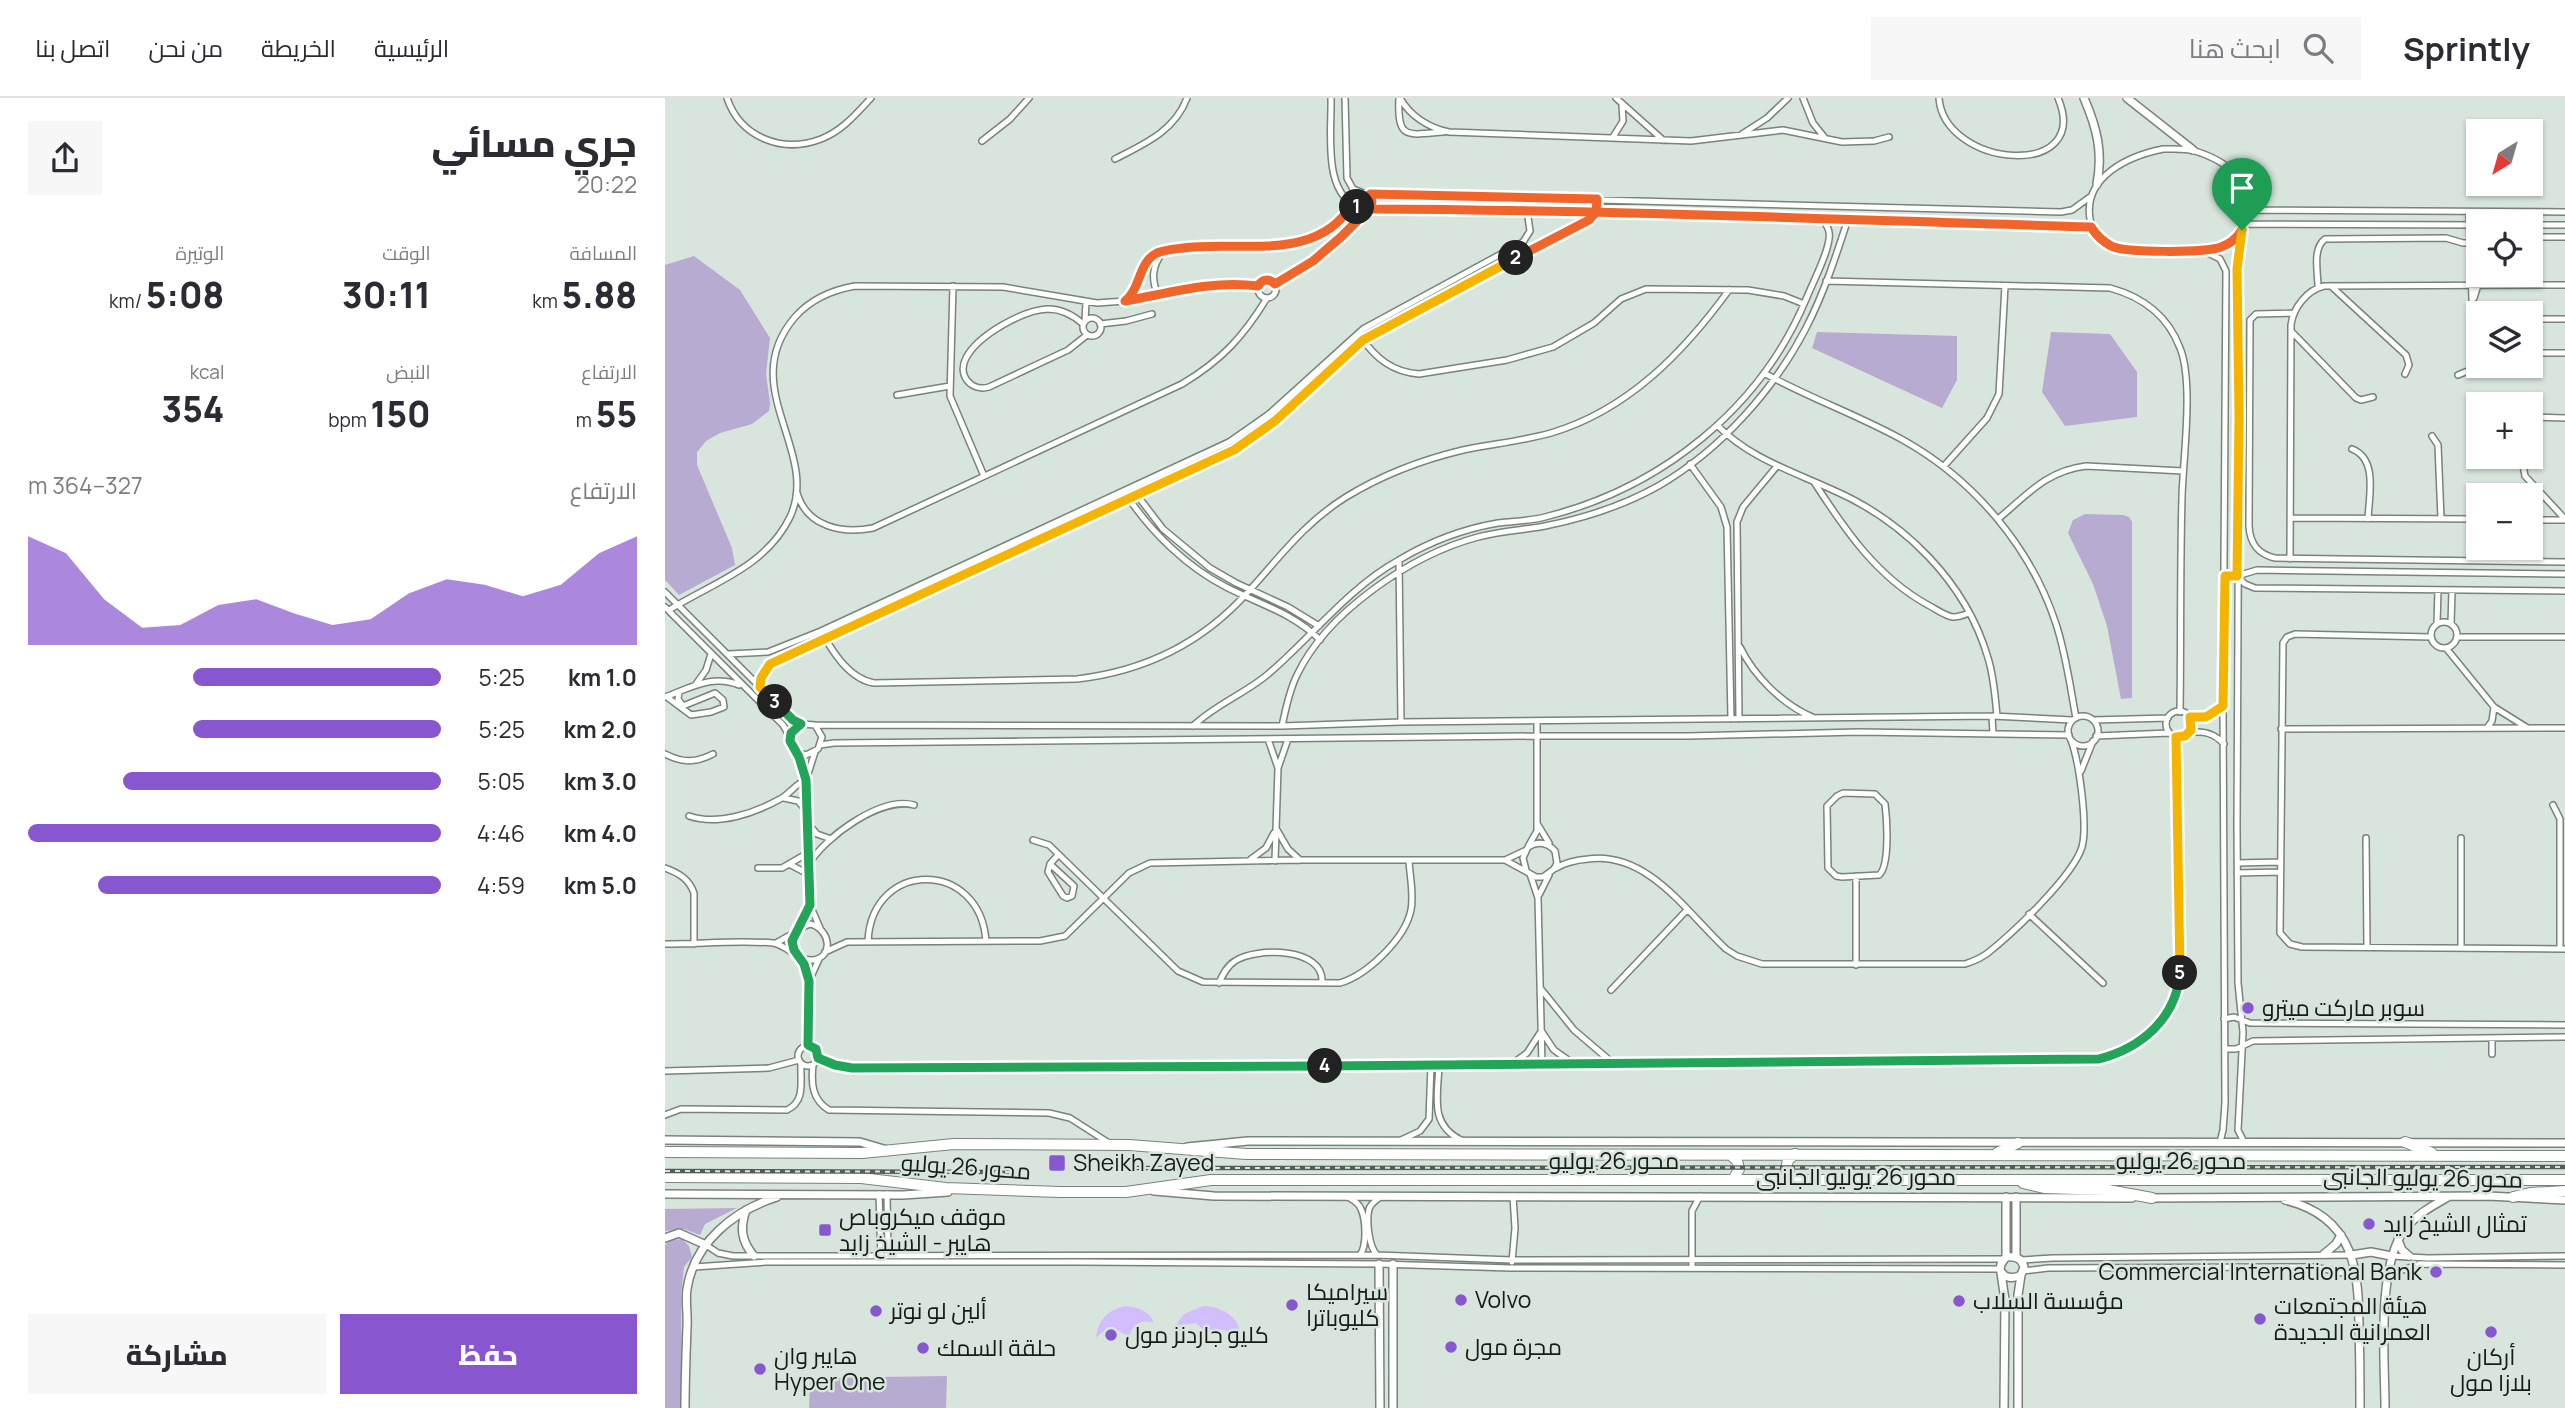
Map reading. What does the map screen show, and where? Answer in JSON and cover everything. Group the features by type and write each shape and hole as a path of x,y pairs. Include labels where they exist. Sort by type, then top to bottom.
{"highway":[{"path":"2405,1142 2439,1156"},
{"name":"محور 26 يوليو","path":"665,1152 853,1153 954,1143 1111,1144 1181,1147 1246,1154 2565,1156"},
{"path":"1993,1155 2018,1143"},
{"path":"1794,1181 1787,1173 1786,1164 1796,1154"},
{"path":"1731,1155 1738,1164 1738,1173 1733,1180"},
{"name":"محور 26 يوليو","path":"665,1177 861,1178 963,1189 1071,1192 1146,1189 1211,1180 2565,1180"},
{"path":"2016,1180 2038,1188 2108,1190 2152,1198"},
{"path":"2513,1197 2565,1191"}],"main road":[{"path":"2084,98 2097,129 2101,147 2097,184"},
{"path":"2127,98 2193,150"},
{"path":"665,1140 860,1142 888,1150"},
{"name":"محور 26 يوليو الجانبى","path":"1181,1147 1231,1142 2565,1141"},
{"path":"665,1194 883,1194 963,1189"},
{"name":"محور 26 يوليو الجانبى","path":"1146,1189 1200,1195 2152,1198 2451,1196 2565,1200"},
{"path":"685,1408 687,1290 694,1267 706,1245 724,1225 746,1210 786,1195"},
{"path":"2272,1196 2304,1204 2318,1212 2332,1223 2352,1255 2357,1276 2360,1408"},
{"path":"2385,1408 2387,1282 2391,1256 2398,1240 2421,1213 2451,1196"},
{"path":"2004,1408 2005,1296 2001,1271 2005,1258 2006,1197"},
{"path":"2016,1197 2018,1259 2022,1273 2018,1295 2018,1408"},
{"path":"746,1210 741,1232 754,1256"},
{"path":"665,1238 679,1233 706,1245"},
{"path":"2324,1254 2336,1244 2341,1235"},
{"path":"2398,1240 2402,1250 2409,1256"},
{"path":"2352,1255 2371,1252 2391,1256"},
{"path":"2005,1258 2018,1259"},
{"path":"1380,1408 1379,1268 1393,1268 1393,1408"},
{"path":"2001,1271 2011,1278 2022,1273"},
{"path":"2005,1296 2018,1295"},
{"path":"2004,1367 2018,1367"}],"street":[{"path":"727,98 731,110 747,130 770,142 783,144 801,144 827,136 849,121 871,98"},
{"path":"982,141 1010,120 1029,98"},
{"path":"1115,159 1165,131 1187,98"},
{"path":"1331,98 1334,183 1338,192 1352,204 1369,209 1527,210 2091,227"},
{"path":"1345,98 1345,172 1350,185 1358,192 1370,194 2061,212 2072,210 2090,197 2097,184 2108,173 2134,157 2163,149 2193,150 2223,165 2244,182 2249,191 2251,210 2237,237 2223,247 2201,250 2130,250 2113,247 2098,237 2091,227 2090,197"},
{"path":"1400,98 1426,125 1449,132"},
{"path":"1400,98 1398,120 1404,130 1414,134 1449,132 1691,141 1783,130 1858,143 1889,137"},
{"path":"1740,136 1767,118 1788,98"},
{"path":"1803,98 1813,122 1826,139"},
{"path":"1939,98 1944,118 1967,141 1982,149 2017,156 2037,155 2048,150 2057,141 2063,118 2058,98"},
{"path":"1612,138 1623,121 1618,100"},
{"path":"1618,100 1663,139"},
{"path":"1125,301 1135,291 1140,275 1156,254 1193,247 1270,247 1295,243 1332,227 1352,204 1353,197 1358,192"},
{"path":"1275,284 1328,249 1369,209 1372,202 1370,194"},
{"path":"1561,211 1562,197"},
{"path":"760,687 761,678 770,664 1249,441 1275,421 1363,340 1585,223 1596,212 1597,199"},
{"path":"728,654 768,652 821,631 1215,449 1249,429 1358,332 1523,242 1530,231 1527,210"},
{"path":"2251,210 2466,212"},
{"path":"2543,212 2565,212"},
{"path":"1193,726 1203,716 1259,682 1363,586 1399,560 1433,542 1476,528 1543,517 1613,495 1677,459 1717,425 1764,373 1780,350 1804,304 1823,257 1829,233 1821,218"},
{"path":"1282,726 1296,677 1320,640 1367,595 1400,571 1458,543 1501,532 1564,522 1610,507 1661,485 1725,434 1775,379 1805,329 1848,219"},
{"path":"2246,223 2466,225"},
{"path":"2543,225 2565,225"},
{"path":"2220,1142 2230,1132 2242,1046 2238,983 2237,873 2237,269 2242,230"},
{"path":"2543,237 2565,237"},
{"path":"2318,287 2317,251 2325,239 2446,238 2466,242"},
{"path":"1523,242 1524,249 1528,251"},
{"path":"1510,250 1515,258"},
{"path":"2201,250 2220,259 2226,271 2224,1019 2230,1132"},
{"path":"1158,295 1153,276 1156,263 1163,252"},
{"path":"1823,257 1834,260"},
{"path":"808,513 797,491 794,463 773,382 779,345 791,322 809,304 843,288 855,286 1020,288 1097,303 1125,301 1184,288 1225,284 1258,286 1264,280 1275,284"},
{"path":"1826,281 2110,288 2126,293 2155,310 2175,336 2185,368 2180,712"},
{"path":"790,517 795,513 808,513 833,528 859,531 873,528 1182,384 1228,352 1241,338 1267,298 1276,292 1275,284"},
{"path":"2290,559 2291,331 2294,313 2318,287 2466,285"},
{"path":"2543,285 2565,285"},
{"path":"953,286 950,386 952,405 984,476"},
{"path":"1258,286 1261,296 1267,298"},
{"path":"1944,466 1987,418 1999,394 2005,286"},
{"path":"2330,286 2406,355 2409,365 2405,374"},
{"path":"2471,287 2474,299"},
{"path":"2458,375 2470,370 2474,364 2474,299 2477,287"},
{"path":"1358,332 1374,355 1393,369 1405,373 1430,373 1507,360 1553,347 1574,336 1633,293 1659,289 1729,289 1767,292 1804,304"},
{"path":"821,631 849,670 869,682 1077,680 1128,670 1171,653 1210,629 1246,595 1297,536 1343,499 1369,484 1426,460 1554,432 1609,408 1660,371 1685,345 1729,289"},
{"path":"1086,302 1083,330 1087,335 1093,336 1098,333 1097,303"},
{"path":"1084,322 1066,312 1047,309 989,332 965,359 965,378 976,388 989,387 1068,350 1087,335"},
{"path":"2294,313 2256,314 2252,316 2249,324 2249,536 2253,544 2266,556 2290,559 2565,562"},
{"path":"1084,322 1090,318 1098,322 1126,321 1152,314"},
{"path":"2543,319 2564,319"},
{"path":"2291,331 2355,398 2367,400 2373,397"},
{"path":"2543,353 2565,353"},
{"path":"1505,860 1543,877 1574,861 1592,858 1626,862 1657,881 1726,949 1749,961 1762,964 1965,964 1988,954 2029,914 2059,882 2081,849 2083,840 2080,774 2068,727 2074,719 2063,648 2035,575 1998,519 1944,466 1889,433 1764,373"},
{"path":"897,395 950,386"},
{"path":"2543,417 2565,418"},
{"path":"1717,425 1755,456 1865,506 1906,535 1940,570 1969,613 1989,660 1997,716 2003,734"},
{"path":"2432,436 2438,445 2441,519"},
{"path":"2352,449 2361,454 2369,467 2368,519"},
{"path":"1690,464 1721,507 1727,527 1731,719"},
{"path":"1739,719 1737,522 1744,507 1777,466"},
{"path":"1998,519 2037,485 2072,468 2086,466 2183,471"},
{"path":"2524,469 2525,476 2565,519"},
{"path":"1814,482 1849,535 1891,579 1923,602 1949,616 1969,613"},
{"path":"1133,486 1153,518 1180,545 1223,576 1288,607 1327,632"},
{"path":"797,491 790,517 774,542 752,563 667,608 783,725 790,737 806,780 810,905 825,933 847,942 1040,941 1061,938 1129,873 1150,863 1505,860 1539,842 1574,861"},
{"path":"1123,491 1146,521 1179,554 1216,581 1283,612 1320,640"},
{"path":"2291,518 2466,519"},
{"path":"2543,520 2565,519"},
{"path":"1399,560 1401,722"},
{"path":"2225,576 2237,576 2257,570 2565,574"},
{"path":"2388,573 2388,590"},
{"path":"2503,573 2503,591"},
{"path":"2237,576 2245,584 2255,588 2565,592"},
{"path":"2437,624 2438,590"},
{"path":"2446,648 2452,645 2457,637 2451,624 2452,591"},
{"path":"665,592 793,720 801,724 967,725 981,733 1146,741 1876,732 2070,737 2075,743 2085,745 2095,738 2169,733 2176,737 2206,732 2218,737 2224,744"},
{"path":"2438,599 2452,599"},
{"path":"2451,624 2437,624 2433,627 2431,637 2434,645 2446,648 2494,707 2528,729"},
{"path":"2431,637 2295,634 2289,635 2282,646 2279,930 2287,942 2302,947 2563,949 2560,819 2553,805"},
{"path":"2457,637 2565,637"},
{"path":"1738,643 1750,665 1770,687 1791,705 1815,718"},
{"path":"696,684 706,670 711,654"},
{"path":"666,697 696,684 720,680 743,686"},
{"path":"679,692 678,699 682,708"},
{"path":"666,697 691,715 721,710 725,704 720,697 712,693 682,708"},
{"path":"2169,733 2166,724 2173,713 2206,717 2223,706"},
{"path":"2487,729 2492,721 2494,707"},
{"path":"820,746 834,743 969,742 981,733 1145,726 1997,716 2074,719 2085,716 2093,720 2168,718"},
{"path":"1993,734 1997,716"},
{"path":"1875,717 1876,732"},
{"path":"2188,733 2192,726 2190,717"},
{"path":"1633,720 1633,735"},
{"path":"2080,774 2095,738 2097,727 2093,720"},
{"path":"1537,721 1537,831 1526,849 1523,864 1538,898 1542,1065"},
{"path":"790,737 793,729 801,724"},
{"path":"689,816 711,820 725,818 759,809 784,798 793,787 806,780 822,737 815,725"},
{"path":"967,725 969,742"},
{"path":"1145,726 1146,741"},
{"path":"2281,729 2565,729"},
{"path":"818,1058 852,1068 2099,1059 2136,1045 2151,1033 2164,1018 2179,982 2176,737"},
{"path":"1268,739 1278,768"},
{"path":"1275,861 1278,768 1288,739"},
{"path":"797,752 806,755 815,752"},
{"path":"665,754 689,762 713,754"},
{"path":"1843,793 1875,794 1885,804 1886,811 1885,867 1879,875 1856,876 1836,876 1828,868 1827,806 1843,793"},
{"path":"784,798 798,801 807,811"},
{"path":"808,865 831,839 858,820 899,803 914,805"},
{"path":"807,822 817,834 831,839"},
{"path":"1536,822 1557,857 1538,898"},
{"path":"1276,827 1283,842 1300,860"},
{"path":"1247,861 1266,848 1276,827"},
{"path":"2367,838 2367,947"},
{"path":"2461,838 2461,948"},
{"path":"1033,840 1044,842 1178,971 1203,982 1219,983 1322,983 1340,982 1358,976 1405,927 1411,912 1409,861"},
{"path":"758,868 774,869 808,853"},
{"path":"1050,864 1074,886 1074,893 1070,897 1063,896 1049,876 1050,864 1058,855"},
{"path":"2237,863 2280,862"},
{"path":"789,864 808,874"},
{"path":"665,868 681,874 694,893 694,944"},
{"path":"2237,873 2280,872"},
{"path":"1856,876 1856,965"},
{"path":"868,941 872,916 886,895 908,882 928,879 946,883 968,895 982,916 986,941"},
{"path":"808,1045 809,981 792,941 810,905"},
{"path":"1611,990 1686,911"},
{"path":"2029,914 2103,983"},
{"path":"665,944 776,943 810,924 820,928"},
{"path":"809,981 828,943 825,933"},
{"path":"776,943 810,960 847,942"},
{"path":"1219,983 1227,968 1240,958 1273,953 1306,957 1319,968 1322,983"},
{"path":"1541,988 1574,1030 1613,1064"},
{"path":"2224,1019 2234,1017 2250,1023 2565,1025"},
{"path":"1541,1030 1554,1050 1574,1064"},
{"path":"1511,1065 1527,1053 1541,1030"},
{"path":"2225,1048 2236,1049 2253,1041 2565,1037"},
{"path":"2491,1054 2492,1038"},
{"path":"808,1045 816,1049 818,1058 813,1065 814,1095 820,1104 829,1110 1049,1112 1070,1118 1111,1144"},
{"path":"665,1115 681,1109 787,1110 800,1098 800,1049 808,1045"},
{"path":"665,1071 769,1068 800,1062 806,1066 813,1065"},
{"path":"1398,1142 1420,1131 1429,1119 1431,1065"},
{"path":"1439,1065 1439,1119 1445,1130 1464,1142"},
{"path":"1431,1079 1439,1079"},
{"path":"1429,1119 1439,1119"},
{"path":"2230,1132 2244,1142"},
{"path":"883,1194 885,1263"},
{"path":"1377,1255 1371,1247 1369,1210 1371,1204 1383,1195"},
{"path":"1346,1196 1362,1210 1364,1246 1360,1255"},
{"path":"1511,1268 1515,1228 1513,1196"},
{"path":"1692,1268 1692,1211 1700,1196"},
{"path":"706,1245 728,1256 884,1255 1379,1268"},
{"path":"809,1255 809,1263"},
{"path":"1259,1255 1259,1264"},
{"path":"694,1267 741,1263 885,1263 1259,1255 1389,1255 1512,1260 2005,1258"},
{"path":"1389,1255 1393,1268 1894,1268 2001,1271"},
{"path":"2018,1259 2352,1255"},
{"path":"2257,1256 2257,1267"},
{"path":"2391,1256 2565,1256"},
{"path":"1893,1258 1894,1268"},
{"path":"2159,1258 2159,1268"},
{"path":"1588,1260 1588,1268"},
{"path":"1608,1260 1608,1268"},
{"path":"1705,1260 1705,1268"},
{"path":"1789,1269 1790,1260"},
{"path":"1802,1260 1802,1269"},
{"path":"2387,1282 2397,1272 2420,1264 2565,1265"},
{"path":"2022,1273 2048,1268 2315,1267 2357,1276"}],"shaded area":[{"path":"694,256 740,290 770,338 766,374 770,403 769,411 752,424 720,433 706,441 697,452 697,465 732,548 735,565 679,595 665,580 665,265"},
{"path":"1817,332 1957,336 1957,380 1942,408 1812,348"},
{"path":"2051,332 2110,334 2137,372 2137,417 2065,426 2042,392"},
{"path":"2085,514 2123,515 2129,517 2132,522 2132,698 2121,699 2107,626 2093,584 2068,533 2073,520"},
{"path":"737,1208 705,1224 700,1235 684,1229 665,1231 665,1209"},
{"path":"682,1239 689,1246 692,1257 684,1267 681,1295 682,1408 665,1408 665,1245 671,1240"},
{"path":"1126,1306 1143,1310 1154,1323 1140,1322 1132,1330 1129,1339 1113,1330 1108,1330 1096,1338 1105,1316"},
{"path":"1203,1306 1218,1308 1231,1315 1239,1327 1240,1342 1225,1330 1208,1334 1196,1323 1175,1326 1184,1314"},
{"path":"947,1376 946,1408 809,1408 810,1378"}],"railway":[{"path":"1105,1168 2565,1167"},
{"path":"665,1171 1010,1172"}],"place":[{"name":"سوبر ماركت ميترو","path":"2248,1008"},
{"name":"Sheikh Zayed","path":"1057,1163"},
{"name":"تمثال الشيخ زايد","path":"2369,1224"},
{"name":"موقف ميكروباص هايبر - الشيخ زايد","path":"825,1230"},
{"name":"Commercial International Bank","path":"2436,1272"},
{"name":"Volvo","path":"1461,1300"},
{"name":"مؤسسة السلاب","path":"1959,1301"},
{"name":"سيراميكا كليوباترا","path":"1292,1305"},
{"name":"ألين لو نوتر","path":"876,1311"},
{"name":"هيئة المجتمعات العمرانية الجديدة","path":"2260,1319"},
{"name":"أركان بلازا مول","path":"2491,1332"},
{"name":"كليو جاردنز مول","path":"1111,1335"},
{"name":"مجرة مول","path":"1451,1347"},
{"name":"حلقة السمك","path":"923,1348"},
{"name":"هايبر وان Hyper One","path":"760,1369"}],"route":[{"path":"2242,230 2231,243 2215,249 2155,251 2113,247 2098,237 2091,227 1821,218 1596,212 1527,210 1369,209 1363,209 1352,204 1332,227 1295,243 1270,247 1193,247 1156,254 1144,267 1135,291 1125,301 1184,288 1225,284 1258,286 1264,280 1275,284 1313,261 1341,237 1369,209 1372,202 1370,194 1597,199 1596,212 1585,223 1363,340 1275,421 1234,450 778,660 764,670 760,687 793,720 801,724 793,729 790,741 797,752 806,780 810,905 792,941 809,981 808,1045 816,1049 818,1058 840,1067 952,1069 2075,1060 2099,1059 2136,1045 2164,1018 2173,1001 2181,967 2176,737 2185,736 2191,730 2190,717 2206,717 2223,706 2225,576 2237,576 2237,269 2242,230"}]}
